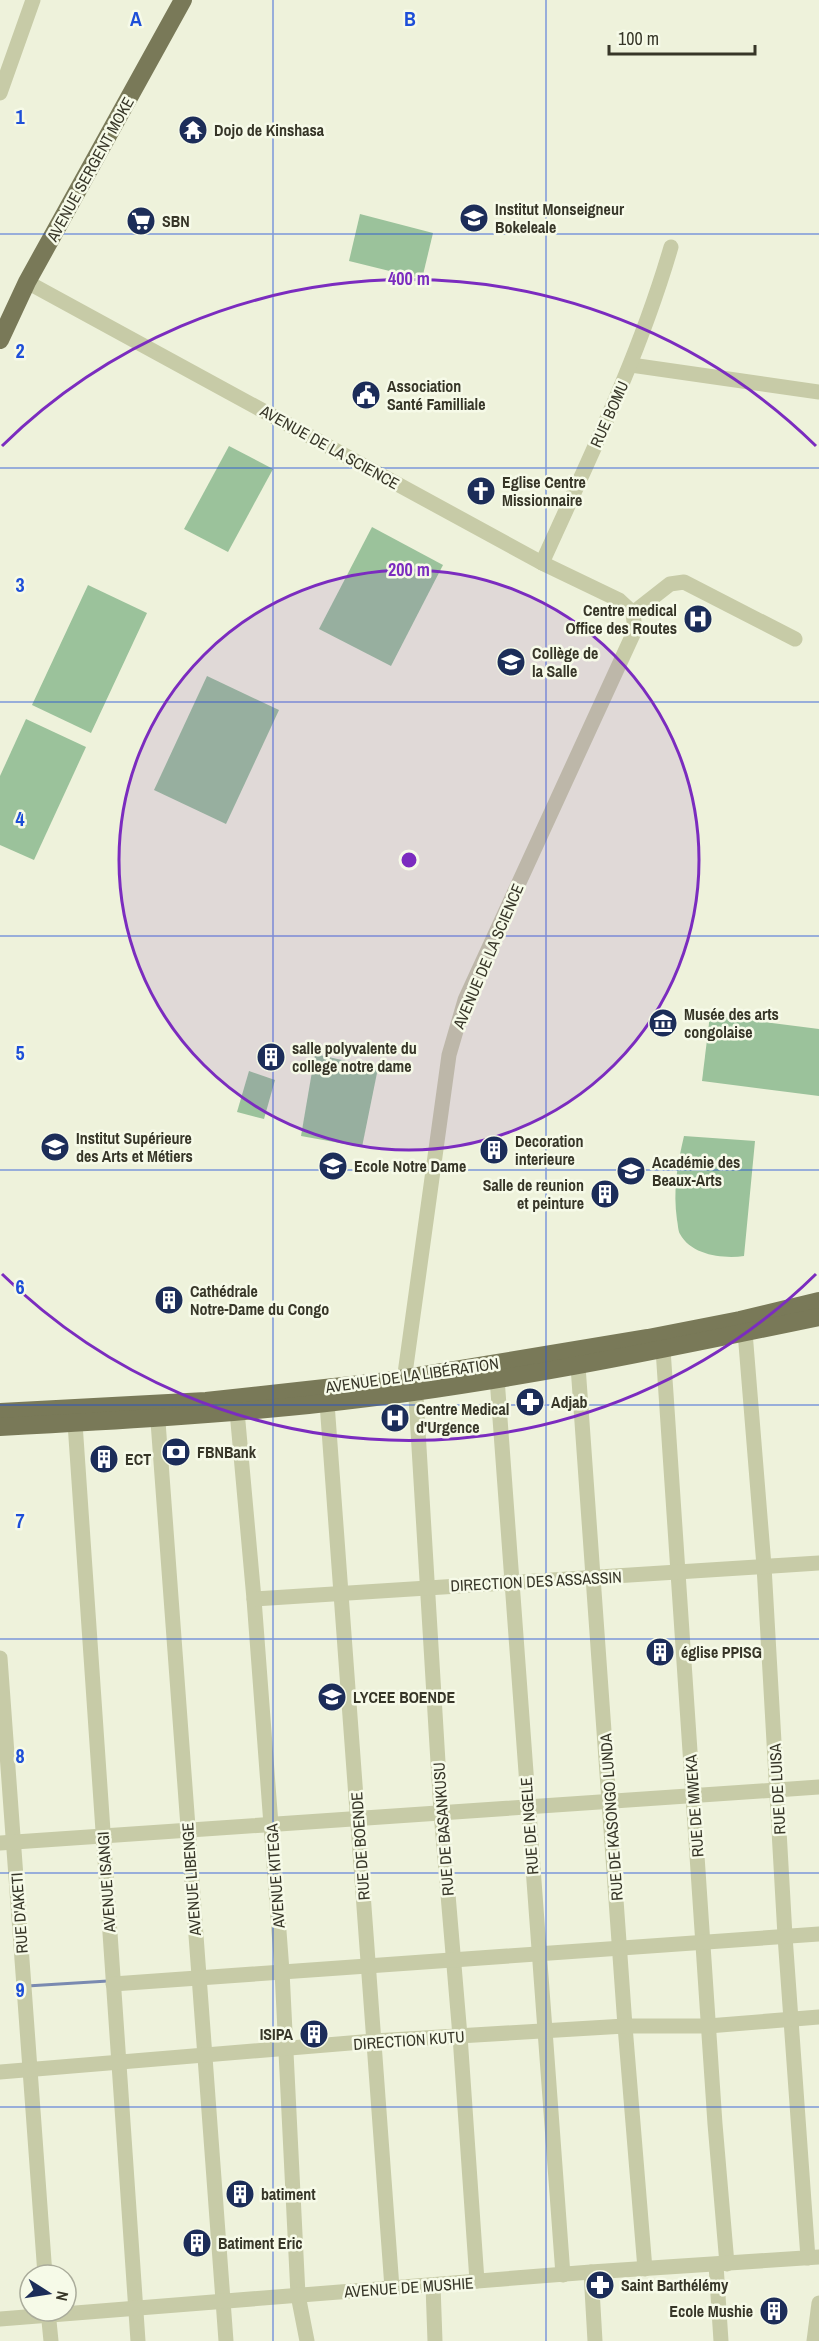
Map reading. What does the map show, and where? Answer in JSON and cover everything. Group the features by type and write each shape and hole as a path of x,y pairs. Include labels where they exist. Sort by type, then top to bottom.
{"main road":[{"name":"AVENUE SERGENT MOKE","path":"0,340 27,282 183,0"},
{"name":"AVENUE DE LA LIBÉRATION","path":"0,1427 75,1423 291,1393 497,1377 578,1366 663,1349 819,1301"},
{"name":"AVENUE DE LA LIBÉRATION","path":"0,1412 237,1411 327,1403 562,1353 819,1317"}],"street":[{"path":"0,93 33,0"},
{"name":"RUE BOMU","path":"542,562 632,365 655,304 671,247"},
{"name":"AVENUE DE LA SCIENCE","path":"27,282 542,562 619,600 633,613 635,630 465,1000 448,1055 409,1385"},
{"name":"RUE BOMU","path":"632,365 819,392"},
{"path":"633,613 670,584 684,582 795,639"},
{"name":"RUE DE LUISA","path":"743,1326 764,1566 791,2020 814,2258"},
{"name":"RUE DE MWEKA","path":"663,1349 704,1940 722,2264 721,2341"},
{"name":"RUE DE KASONGO LUNDA","path":"578,1366 625,2026 645,2269"},
{"name":"RUE DE NGELE","path":"497,1377 563,2275"},
{"name":"RUE DE BASANKUSU","path":"409,1385 428,1588 441,1812 460,2036 477,2281"},
{"name":"RUE DE BOENDE","path":"327,1403 392,2288"},
{"name":"AVENUE LIBENGE","path":"157,1411 226,2341"},
{"name":"AVENUE KITEGA","path":"237,1411 254,1599 282,1971 298,2295 307,2341"},
{"name":"AVENUE ISANGI","path":"75,1423 138,2341"},
{"name":"DIRECTION DES ASSASSIN","path":"254,1599 819,1563"},
{"name":"RUE D'AKETI","path":"0,1658 7,1842 30,2069 44,2263"},
{"path":"7,1842 819,1787"},
{"path":"113,1984 704,1940 819,1934"},
{"name":"DIRECTION KUTU","path":"0,2072 460,2036 625,2026 708,2026 819,2017"},
{"name":"AVENUE DE MUSHIE","path":"78,2311 223,2302 591,2272 814,2258"},
{"path":"591,2272 595,2341"},
{"path":"433,2285 435,2341"},
{"path":"814,2341 819,2303"},
{"name":"AVENUE DE MUSHIE","path":"0,2319 18,2317"},
{"path":"49,2323 51,2341"}],"green space":[{"path":"360,214 433,233 422,279 349,261"},
{"path":"229,446 273,469 228,552 184,529"},
{"path":"372,527 443,565 391,666 319,629"},
{"path":"88,585 147,613 91,733 32,705"},
{"path":"207,676 279,710 226,824 154,790"},
{"path":"26,719 86,747 34,860 0,845 0,776"},
{"path":"710,1015 819,1029 819,1096 702,1081"},
{"path":"315,1054 378,1068 362,1147 301,1136"},
{"path":"249,1071 275,1080 264,1119 237,1112"},
{"path":"684,1136 755,1141 744,1256 727,1257 708,1254 692,1247 679,1233 676,1188"}],"waterway":[{"path":"27,1986 108,1981"}],"place":[{"name":"Dojo de Kinshasa","path":"193,130"},
{"name":"Institut Monseigneur Bokeleale","path":"474,218"},
{"name":"SBN","path":"141,221"},
{"name":"Association Santé Familliale","path":"366,395"},
{"name":"Eglise Centre Missionnaire","path":"481,491"},
{"name":"Centre medical Office des Routes","path":"698,619"},
{"name":"Collège de la Salle","path":"511,662"},
{"name":"Musée des arts congolaise","path":"663,1023"},
{"name":"salle polyvalente du college notre dame","path":"271,1057"},
{"name":"Institut Supérieure des Arts et Métiers","path":"55,1147"},
{"name":"Decoration interieure","path":"494,1150"},
{"name":"Ecole Notre Dame","path":"333,1166"},
{"name":"Académie des Beaux-Arts","path":"631,1171"},
{"name":"Salle de reunion et peinture","path":"605,1194"},
{"name":"Cathédrale Notre-Dame du Congo","path":"169,1300"},
{"name":"Adjab","path":"530,1402"},
{"name":"Centre Medical d'Urgence","path":"395,1418"},
{"name":"FBNBank","path":"176,1452"},
{"name":"ECT","path":"104,1459"},
{"name":"église PPISG","path":"660,1652"},
{"name":"LYCEE BOENDE","path":"332,1697"},
{"name":"ISIPA","path":"314,2034"},
{"name":"batiment","path":"240,2194"},
{"name":"Batiment Eric","path":"197,2243"},
{"name":"Saint Barthélémy","path":"600,2285"},
{"name":"Ecole Mushie","path":"774,2311"}]}
